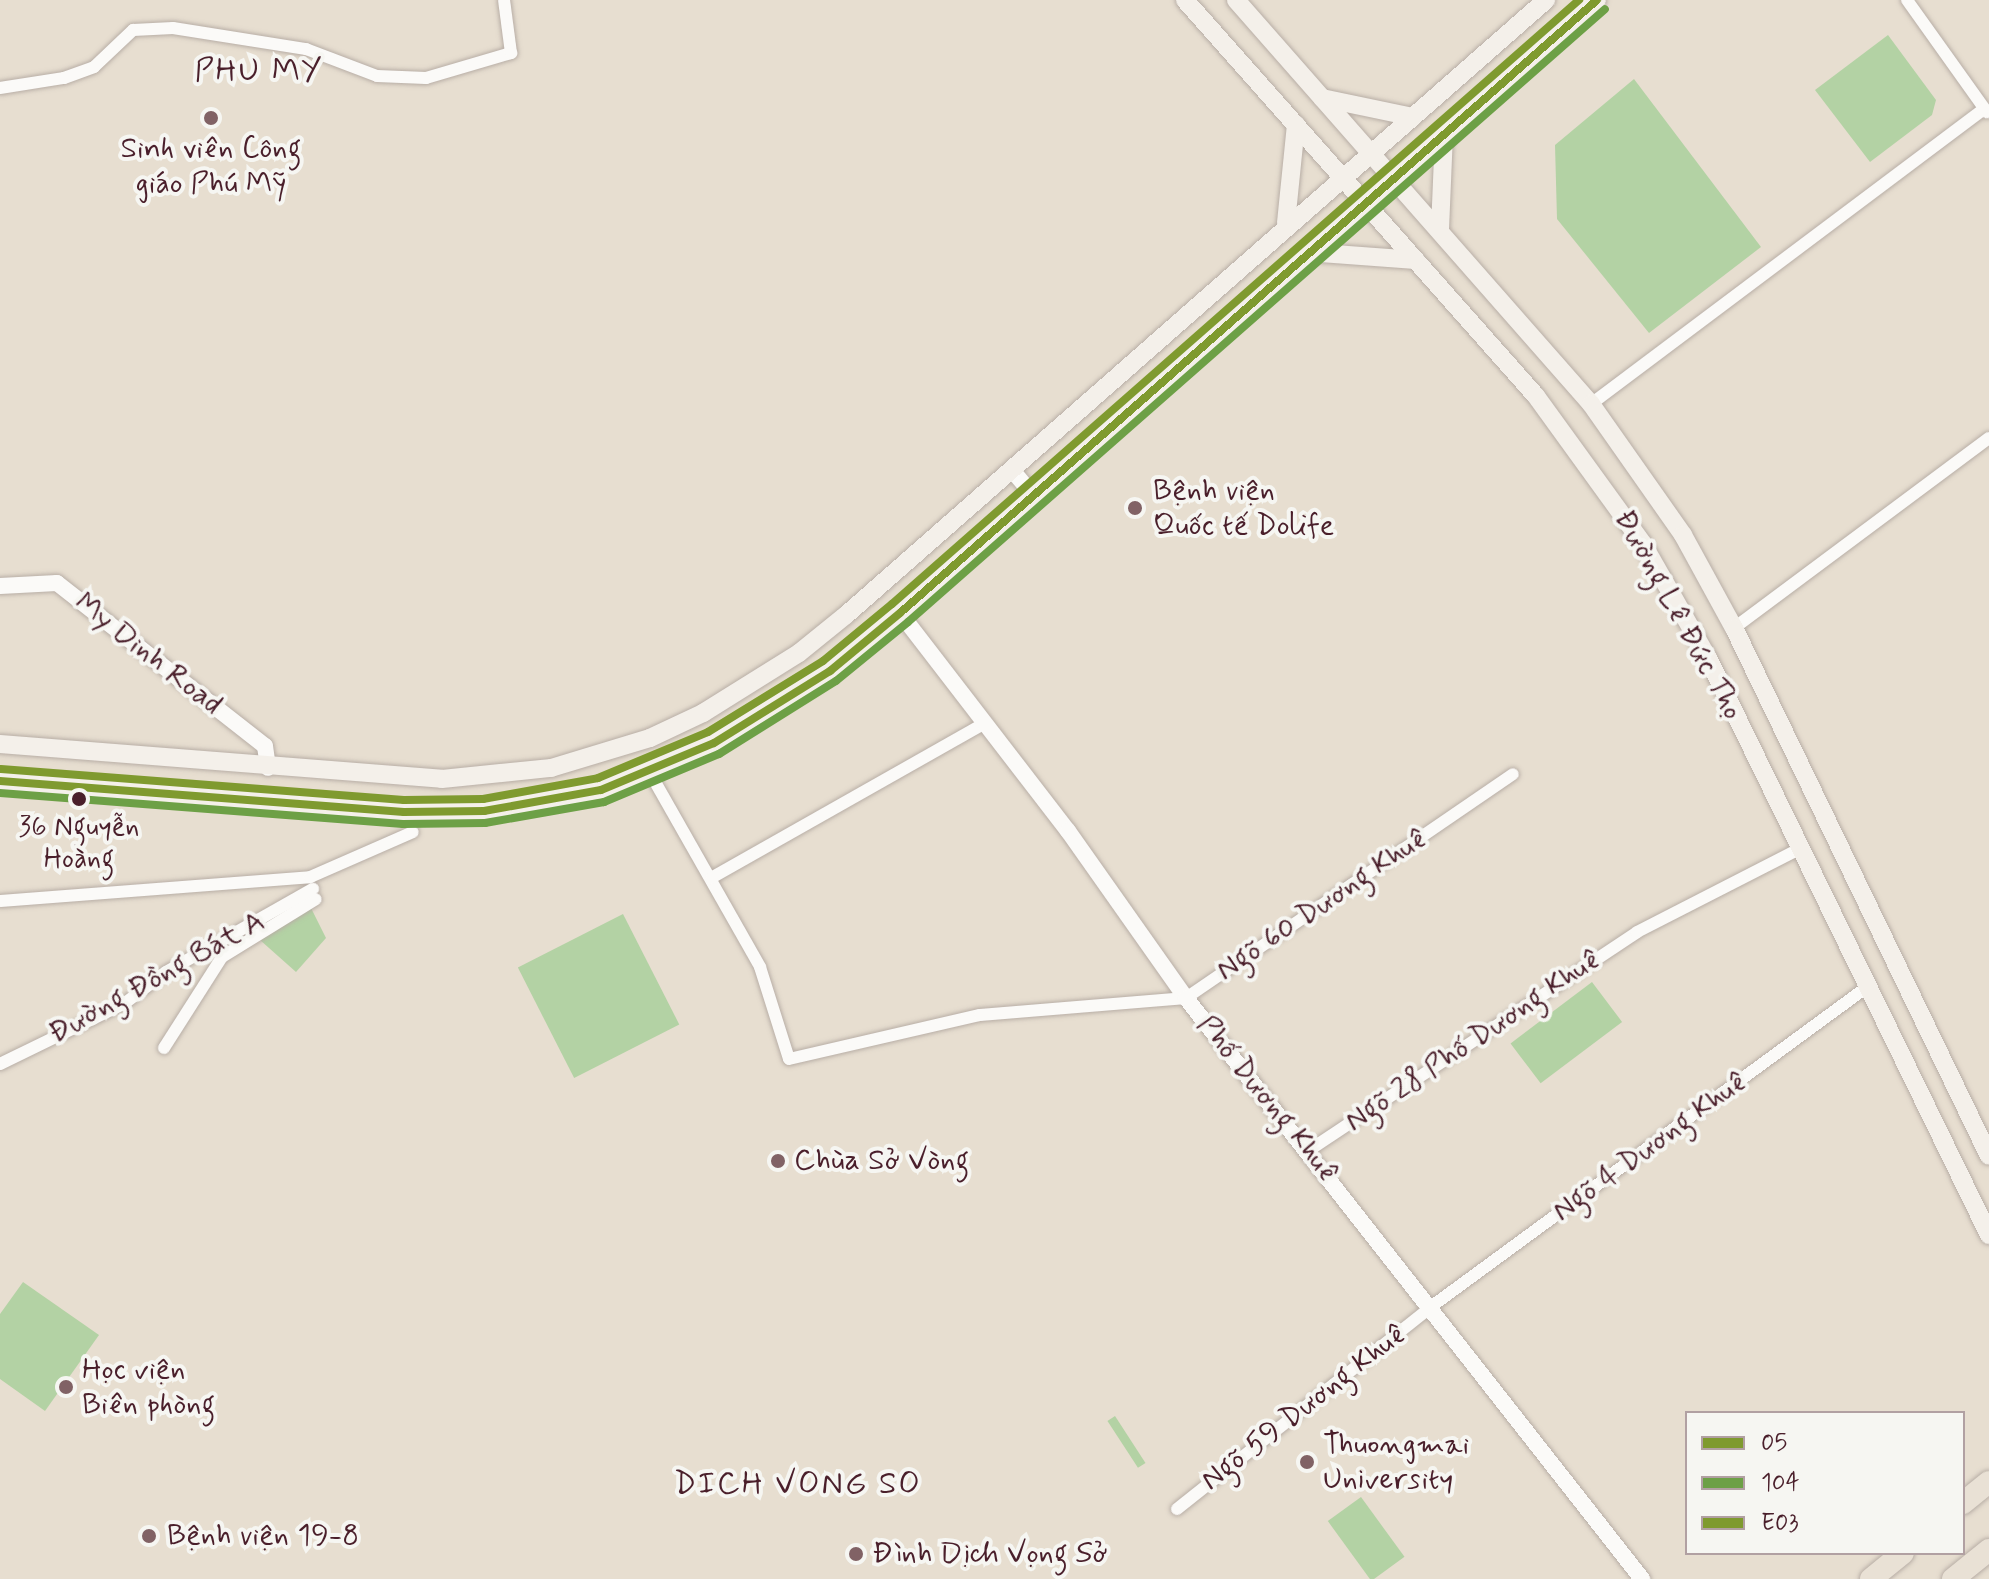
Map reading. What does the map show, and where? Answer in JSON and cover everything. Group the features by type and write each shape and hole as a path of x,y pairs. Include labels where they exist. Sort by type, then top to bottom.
{"highway":[{"path":"1965,1501 1989,1482"},
{"path":"1953,1579 1989,1550"},
{"path":"1871,1579 1901,1555"}],"main road":[{"name":"Đường Lê Đức Thọ","path":"1185,0 1536,396 1643,544 1708,658 1989,1235"},
{"name":"Đường Lê Đức Thọ","path":"1236,0 1591,404 1683,535 1734,628 1989,1156"},
{"path":"0,744 268,768 442,779 495,777 551,768 650,738 703,713 799,653 1012,470 1286,223 1372,154 1546,0"},
{"path":"0,781 404,812 520,809 650,773 775,709 900,613 1363,201 1597,0"},
{"path":"1322,98 1413,117"},
{"path":"1286,223 1296,125"},
{"path":"1440,229 1444,132"},
{"path":"1307,252 1416,260"}],"street":[{"path":"0,88 64,78 94,67 133,30 173,28 306,49 377,76 426,78 511,53 504,0"},
{"path":"1912,2 1983,107"},
{"path":"1591,404 1983,107 1989,89"},
{"path":"1734,628 1989,438"},
{"path":"1012,470 1034,496"},
{"name":"My Dinh Road","path":"0,586 57,583 265,746 268,768"},
{"name":"Phố Dương Khuê","path":"900,613 985,723 1186,998 1432,1306 1642,1579"},
{"path":"650,773 711,878 985,723"},
{"name":"Ngõ 60 Dương Khuê","path":"711,878 760,967 789,1059 980,1015 1186,998 1513,774"},
{"path":"0,901 310,877 413,832"},
{"name":"Ngõ 28 Phố Dương Khuê","path":"1308,1151 1637,932 1799,849"},
{"name":"Đường Đồng Bát A","path":"0,1064 112,1010 166,972 314,894 222,957 164,1048"},
{"name":"Ngõ 4 Dương Khuê","path":"1432,1306 1867,987"},
{"name":"Ngõ 59 Dương Khuê","path":"1177,1509 1432,1306"}],"green space":[{"path":"1888,35 1936,100 1932,115 1870,162 1815,90"},
{"path":"1634,79 1761,247 1649,333 1557,219 1555,145"},
{"path":"310,906 326,938 296,972 260,940"},
{"path":"623,914 679,1024 574,1078 518,968"},
{"path":"1592,982 1622,1022 1541,1083 1511,1043"},
{"path":"23,1282 99,1335 45,1411 0,1379 0,1314"},
{"path":"1115,1416 1145,1463 1138,1468 1107,1421"},
{"path":"1361,1497 1404,1557 1370,1579 1328,1521"}],"transit line":[{"name":"E03","path":"1,769 404,800 483,799 598,778 708,732 823,661 892,604 1579,0"},
{"name":"05","path":"0,781 404,812 484,811 601,790 714,743 830,671 900,613 1597,0"},
{"name":"104","path":"0,793 403,824 485,823 604,802 719,754 836,681 908,622 1605,9"}],"place":[{"name":"Sinh viên Công giáo Phú Mỹ","path":"211,118"},
{"name":"Bệnh viện Quốc tế Dolife","path":"1135,508"},
{"name":"36 Nguyễn Hoàng","path":"79,799"},
{"name":"Chùa Sở Vòng","path":"778,1161"},
{"name":"Học viện Biên phòng","path":"66,1387"},
{"name":"Thuongmai University","path":"1307,1462"},
{"name":"Bệnh viện 19-8","path":"149,1536"},
{"name":"Đình Dịch Vọng Sở","path":"856,1554"}],"district":[{"name":"PHU MY","path":"259,71"},
{"name":"DICH VONG SO","path":"798,1484"}]}
